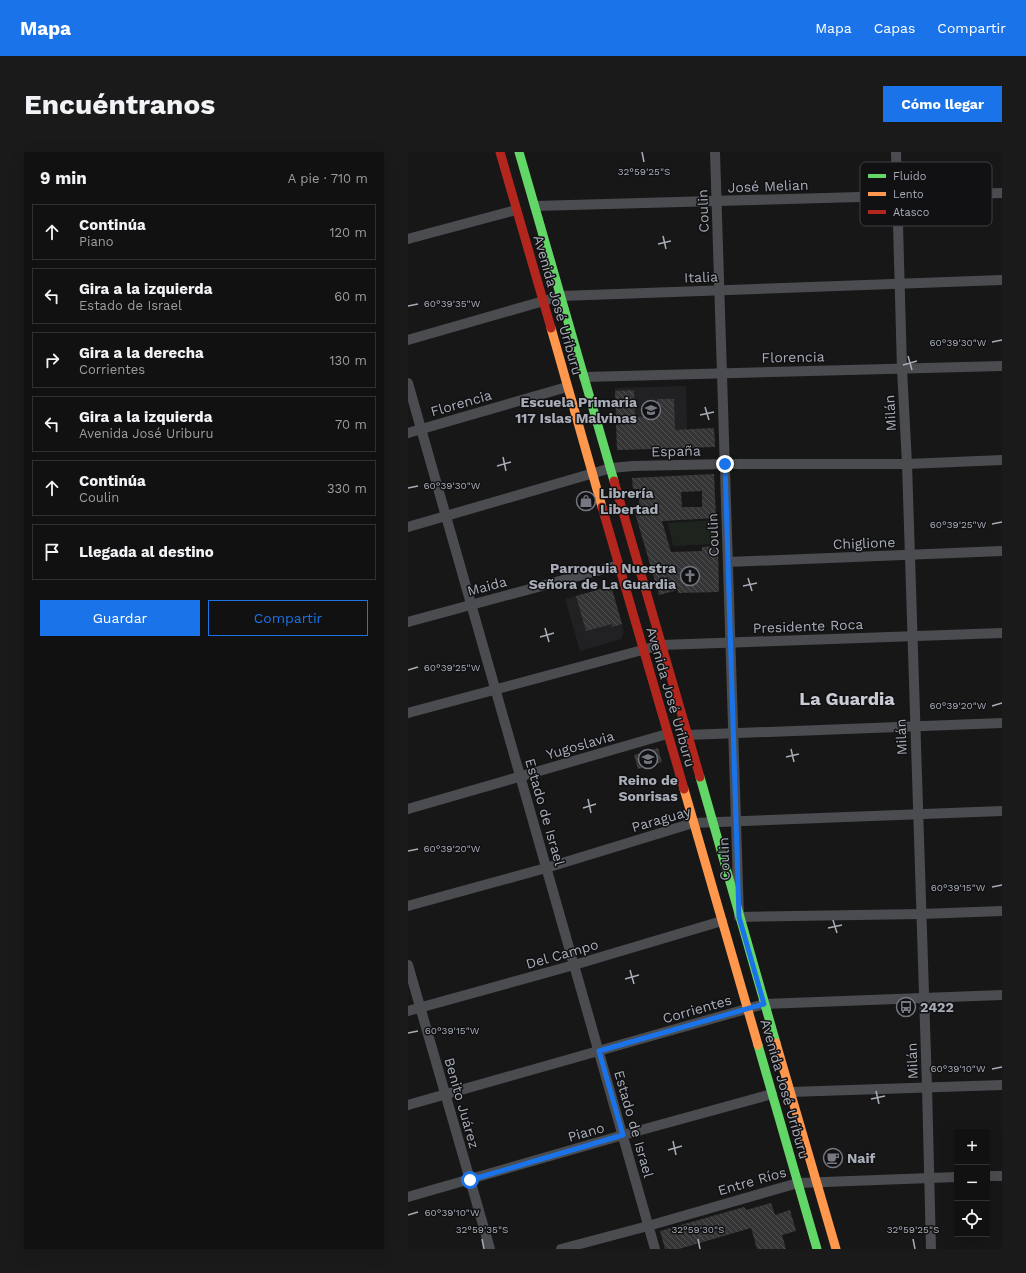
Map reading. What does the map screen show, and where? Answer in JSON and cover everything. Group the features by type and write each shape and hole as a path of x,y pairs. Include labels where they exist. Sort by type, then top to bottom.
{"main road":[{"name":"Avenida José Uriburu","path":"500,152 817,1249"},
{"name":"Avenida José Uriburu","path":"519,152 836,1249"}],"street":[{"name":"Coulin","path":"715,152 739,917"},
{"name":"Milán","path":"896,152 896,162"},
{"name":"José Melian","path":"992,193 1002,193"},
{"name":"José Melian","path":"534,206 860,197"},
{"path":"408,240 516,210"},
{"name":"Milán","path":"899,226 902,369 910,555 931,1249"},
{"name":"Italia","path":"408,340 561,296 1002,280"},
{"name":"Florencia","path":"584,377 1002,366"},
{"name":"Estado de Israel","path":"408,383 623,1135 654,1249"},
{"name":"Florencia","path":"408,433 567,387"},
{"name":"España","path":"408,527 610,468 725,464 907,464 1002,460"},
{"name":"Chiglione","path":"728,562 1002,552"},
{"name":"Maida","path":"408,622 619,565"},
{"name":"Presidente Roca","path":"408,713 661,645 1002,633"},
{"path":"687,734 1002,722"},
{"name":"Yugoslavia","path":"408,809 667,734"},
{"name":"Paraguay","path":"408,906 546,868 694,823 1002,812"},
{"path":"739,917 1002,911"},
{"name":"Del Campo","path":"408,1011 574,965 722,921"},
{"name":"Benito Juárez","path":"408,965 490,1249"},
{"name":"Corrientes","path":"408,1105 764,1004 1002,995"},
{"path":"790,1092 1002,1085"},
{"name":"Piano","path":"408,1197 772,1094"},
{"path":"990,1176 1002,1176"},
{"name":"Entre Ríos","path":"561,1249 798,1183 954,1177"}],"shaded area":[{"name":"Escuela Primaria 117 Islas Malvinas","path":"686,386 687,429 714,428 715,447 617,450 615,388"},
{"path":"715,520 716,544 673,546 668,523"},
{"path":"611,586 624,632 621,639 580,651 565,599"}],"building":[{"name":"Escuela Primaria 117 Islas Malvinas","path":"634,390 635,417 658,416 657,399 674,399 675,430 714,428 715,447 617,450 615,391"},
{"path":"714,474 716,518 662,521 671,552 702,551 702,547 718,546 719,592 678,593 678,590 659,595 633,506 639,506 639,489 633,489 632,478","holes":["702,491 702,507 682,507 681,492"]},
{"path":"611,586 622,624 612,627 612,624 586,631 576,596"},
{"name":"Reino de Sonrisas","path":"658,748 662,762 638,769 634,755"},
{"path":"771,1203 775,1215 790,1210 796,1231 782,1235 786,1249 757,1249 751,1228 679,1249 665,1249 660,1231 744,1207 746,1210"}],"traffic: fast":[{"path":"519,152 614,481"},
{"path":"700,777 776,1043"},
{"path":"758,1045 817,1249"}],"traffic: slow":[{"path":"551,328 602,507"},
{"path":"684,789 758,1045"},
{"path":"776,1043 836,1249"}],"traffic: jam":[{"path":"500,152 551,328"},
{"path":"614,481 700,777"},
{"path":"602,507 684,789"}],"place":[{"name":"Escuela Primaria 117 Islas Malvinas","path":"651,410"},
{"name":"Librería Libertad","path":"586,501"},
{"name":"Parroquia Nuestra Señora de La Guardia","path":"690,576"},
{"name":"Reino de Sonrisas","path":"648,759"},
{"name":"2422","path":"906,1007"},
{"name":"Naif","path":"833,1158"}],"district":[{"name":"La Guardia","path":"847,698"}],"route":[{"path":"470,1180 623,1135 599,1051 764,1004 739,917 725,464"}]}
